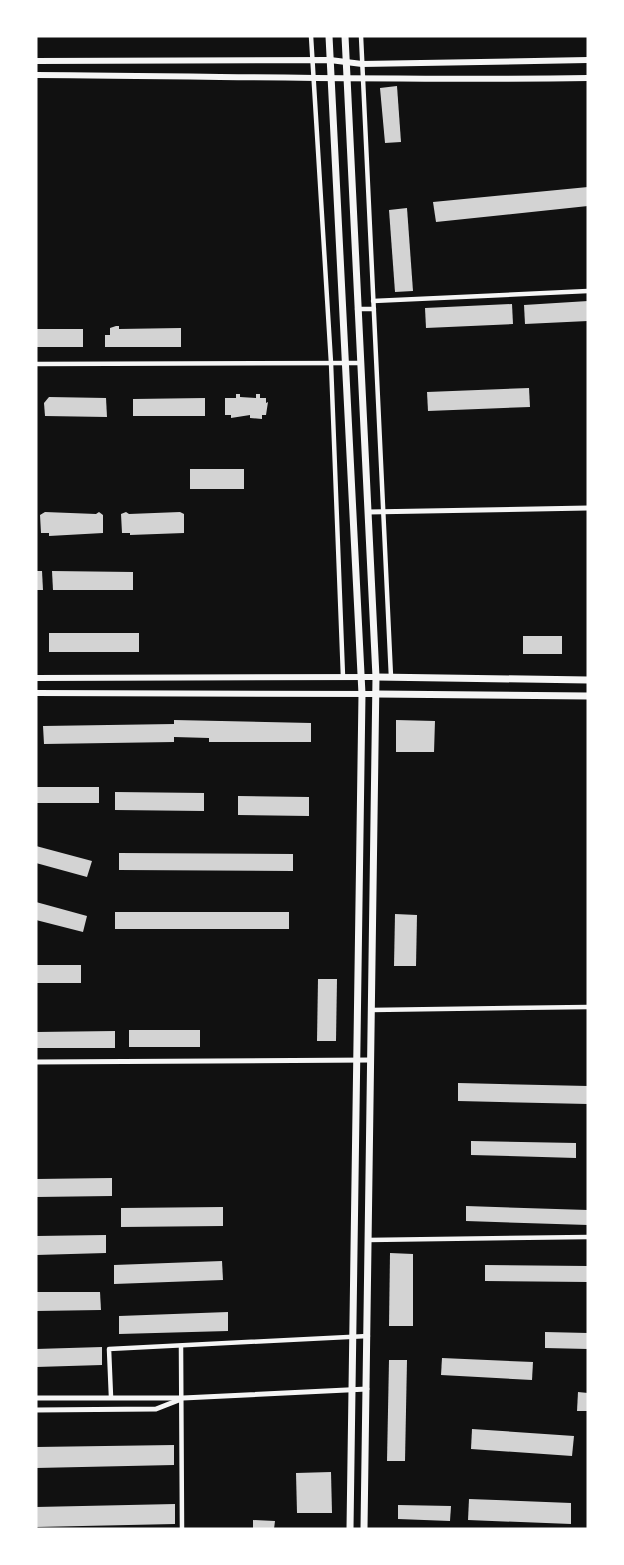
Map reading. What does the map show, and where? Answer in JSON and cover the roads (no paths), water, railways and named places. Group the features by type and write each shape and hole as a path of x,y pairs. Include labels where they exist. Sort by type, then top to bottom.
{"main road":[{"path":"329,36 362,694 350,1529"},
{"path":"345,36 376,677 364,1529"},
{"path":"36,61 346,60 362,64 588,60"},
{"path":"36,75 331,76 363,80 588,78"},
{"path":"36,678 391,677 588,680"},
{"path":"36,693 588,696"}],"street":[{"path":"311,36 331,363 343,677"},
{"path":"361,36 391,677"},
{"path":"373,301 588,291"},
{"path":"357,309 374,309"},
{"path":"36,364 360,363"},
{"path":"368,512 588,508"},
{"path":"371,1010 588,1007"},
{"path":"36,1062 372,1060"},
{"path":"368,1240 588,1237"},
{"path":"111,1397 109,1349 368,1336"},
{"path":"181,1347 182,1529"},
{"path":"36,1398 183,1398 367,1389"},
{"path":"36,1410 156,1409 183,1398"}]}
